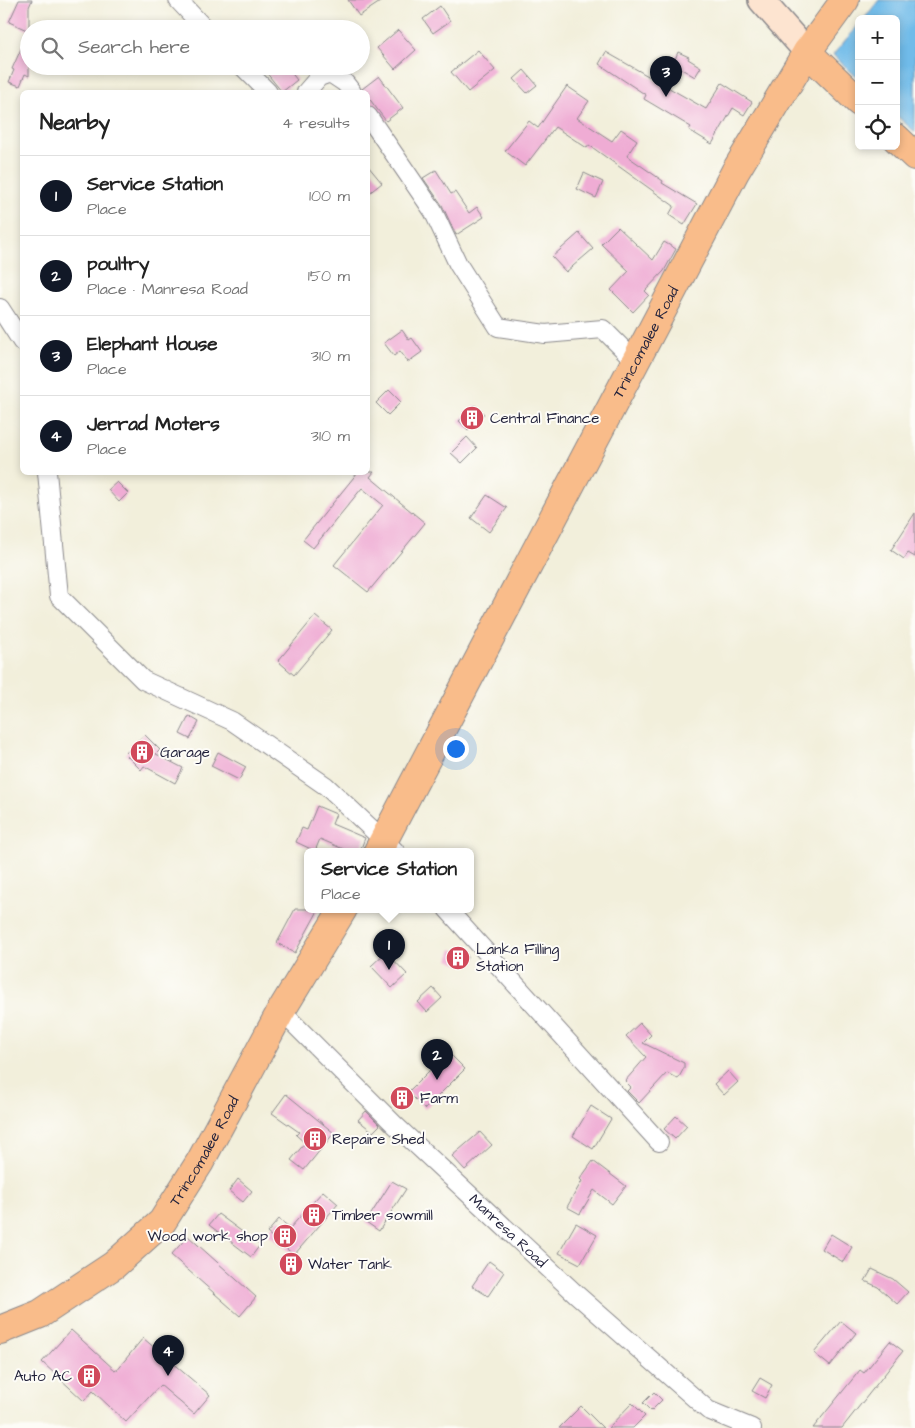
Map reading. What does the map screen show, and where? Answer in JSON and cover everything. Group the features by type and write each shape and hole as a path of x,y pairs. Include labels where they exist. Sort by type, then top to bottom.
{"main road":[{"path":"760,0 807,52 855,98"},
{"name":"Trincomalee Road","path":"386,847 635,361 735,172 807,52 845,0"},
{"path":"900,142 915,156"},
{"name":"Trincomalee Road","path":"0,1330 40,1314 114,1265 162,1222 200,1162 281,1011 341,913"}],"street":[{"path":"178,0 197,20"},
{"path":"251,75 266,90"},
{"path":"308,90 319,78 326,75"},
{"path":"333,75 345,83 350,90"},
{"path":"370,119 433,212 458,264 498,327 545,334 603,328 635,361"},
{"path":"0,308 20,339"},
{"path":"48,475 59,596 143,680 232,721 326,786 386,847"},
{"path":"451,913 659,1142"},
{"name":"Manresa Road","path":"281,1011 395,1125 576,1294 708,1410 752,1428"}],"water":[{"path":"879,0 915,0 915,132 900,119 900,15 867,15"},
{"path":"855,29 855,75 833,55"}],"building":[{"path":"19,0 32,0 29,7 29,20 20,20 20,27 9,22"},
{"path":"348,0 383,0 359,16"},
{"path":"440,6 450,21 433,33 423,19"},
{"path":"398,30 416,50 395,69 377,48"},
{"path":"478,50 495,70 468,92 451,72"},
{"path":"20,51 20,75 25,75 20,86 9,82 14,70 12,69"},
{"path":"606,52 706,109 722,83 752,102 744,115 733,108 712,144 689,130 691,127 644,99 646,95 599,64"},
{"path":"678,52 689,57 688,59 701,67 695,77 673,64"},
{"path":"524,70 537,85 527,93 514,79"},
{"path":"268,75 293,75 297,80 284,90 280,90"},
{"path":"379,76 403,108 386,121 370,100 370,90 362,89"},
{"path":"567,86 589,101 577,118 612,141 621,129 637,140 627,156 663,181 662,183 697,204 684,225 669,215 674,206 589,145 587,148 555,127 525,166 505,151 529,121 538,128"},
{"path":"370,168 382,183 370,192"},
{"path":"436,170 451,194 455,192 469,213 477,207 484,217 456,235 442,205 423,178"},
{"path":"584,173 603,182 596,198 577,189"},
{"path":"618,227 653,260 664,242 676,249 664,271 645,291 649,295 633,312 611,290 629,271 601,244"},
{"path":"579,233 593,249 566,272 552,257"},
{"path":"402,330 409,340 412,338 422,352 408,362 400,351 394,356 384,343"},
{"path":"389,390 401,402 388,415 376,403"},
{"name":"Central Finance","path":"475,405 484,414 468,430 459,421"},
{"path":"467,437 477,448 462,463 451,453"},
{"path":"370,472 374,472 370,477 425,523 368,592 334,565 383,505 362,488 313,548 303,540 356,475 370,475"},
{"path":"117,482 128,493 119,502 108,490"},
{"path":"487,495 507,508 489,532 471,518"},
{"path":"915,513 915,557 908,553 904,559 891,550"},
{"path":"315,616 332,630 294,675 278,661"},
{"path":"189,716 199,722 190,739 180,734"},
{"path":"144,734 160,750 156,754 183,768 175,783 144,766 141,770 125,754"},
{"path":"218,752 246,767 239,780 211,766"},
{"path":"317,806 336,814 332,824 365,838 361,848 341,848 320,839 316,848 309,848 296,842 302,828 307,830"},
{"path":"295,909 304,909 304,913 317,913 295,953 277,943"},
{"name":"Lanka Filling Station","path":"452,949 468,956 463,966 448,960"},
{"path":"386,952 407,974 392,988 371,966"},
{"path":"433,988 442,998 427,1012 418,1002"},
{"path":"640,1023 651,1035 643,1043 684,1063 684,1068 678,1079 667,1073 639,1103 627,1091 631,1087 625,1081 646,1057 626,1036"},
{"path":"448,1052 465,1069 425,1109 408,1092"},
{"path":"728,1071 738,1082 724,1095 714,1084"},
{"path":"286,1094 334,1133 304,1170 291,1160 305,1143 296,1135 299,1132 272,1113"},
{"path":"591,1106 611,1119 593,1149 573,1136"},
{"path":"366,1111 380,1125 373,1132 358,1120"},
{"path":"676,1116 687,1126 675,1139 664,1129"},
{"path":"480,1132 492,1145 465,1170 452,1156"},
{"path":"593,1161 626,1186 612,1204 594,1190 580,1214 567,1207 582,1181 580,1179"},
{"path":"238,1179 252,1191 243,1202 229,1191"},
{"path":"392,1181 406,1189 379,1231 366,1222"},
{"path":"323,1191 338,1204 294,1255 267,1233 279,1219 290,1228"},
{"path":"218,1214 260,1245 251,1257 209,1225"},
{"path":"576,1223 597,1235 580,1264 559,1253"},
{"path":"831,1234 852,1247 843,1262 822,1249"},
{"path":"188,1236 256,1297 240,1316 171,1255"},
{"path":"489,1261 504,1272 488,1296 472,1286"},
{"path":"872,1269 893,1279 908,1292 897,1304 878,1287 865,1281"},
{"path":"841,1321 856,1333 830,1366 814,1353"},
{"path":"71,1330 116,1371 143,1338 210,1395 194,1414 160,1385 126,1422 93,1391 84,1401 42,1362"},
{"path":"890,1341 903,1351 842,1428 813,1428 860,1370 864,1373"},
{"path":"760,1378 772,1385 765,1398 752,1391"},
{"path":"654,1392 662,1400 651,1411 643,1403"},
{"path":"632,1403 645,1416 633,1428 608,1428"},
{"path":"581,1406 603,1428 559,1428"}],"place":[{"name":"Elephant House","path":"666,97"},
{"name":"Central Finance","path":"472,418"},
{"name":"Garage","path":"142,752"},
{"name":"Lanka Filling Station","path":"458,958"},
{"name":"Service Station","path":"389,970"},
{"name":"poultry","path":"437,1080"},
{"name":"Farm","path":"402,1098"},
{"name":"Repaire Shed","path":"315,1139"},
{"name":"Timber sowmill","path":"314,1215"},
{"name":"Wood work shop","path":"285,1236"},
{"name":"Water Tank","path":"291,1264"},
{"name":"Auto AC","path":"89,1376"},
{"name":"Jerrad Moters","path":"168,1376"}]}
